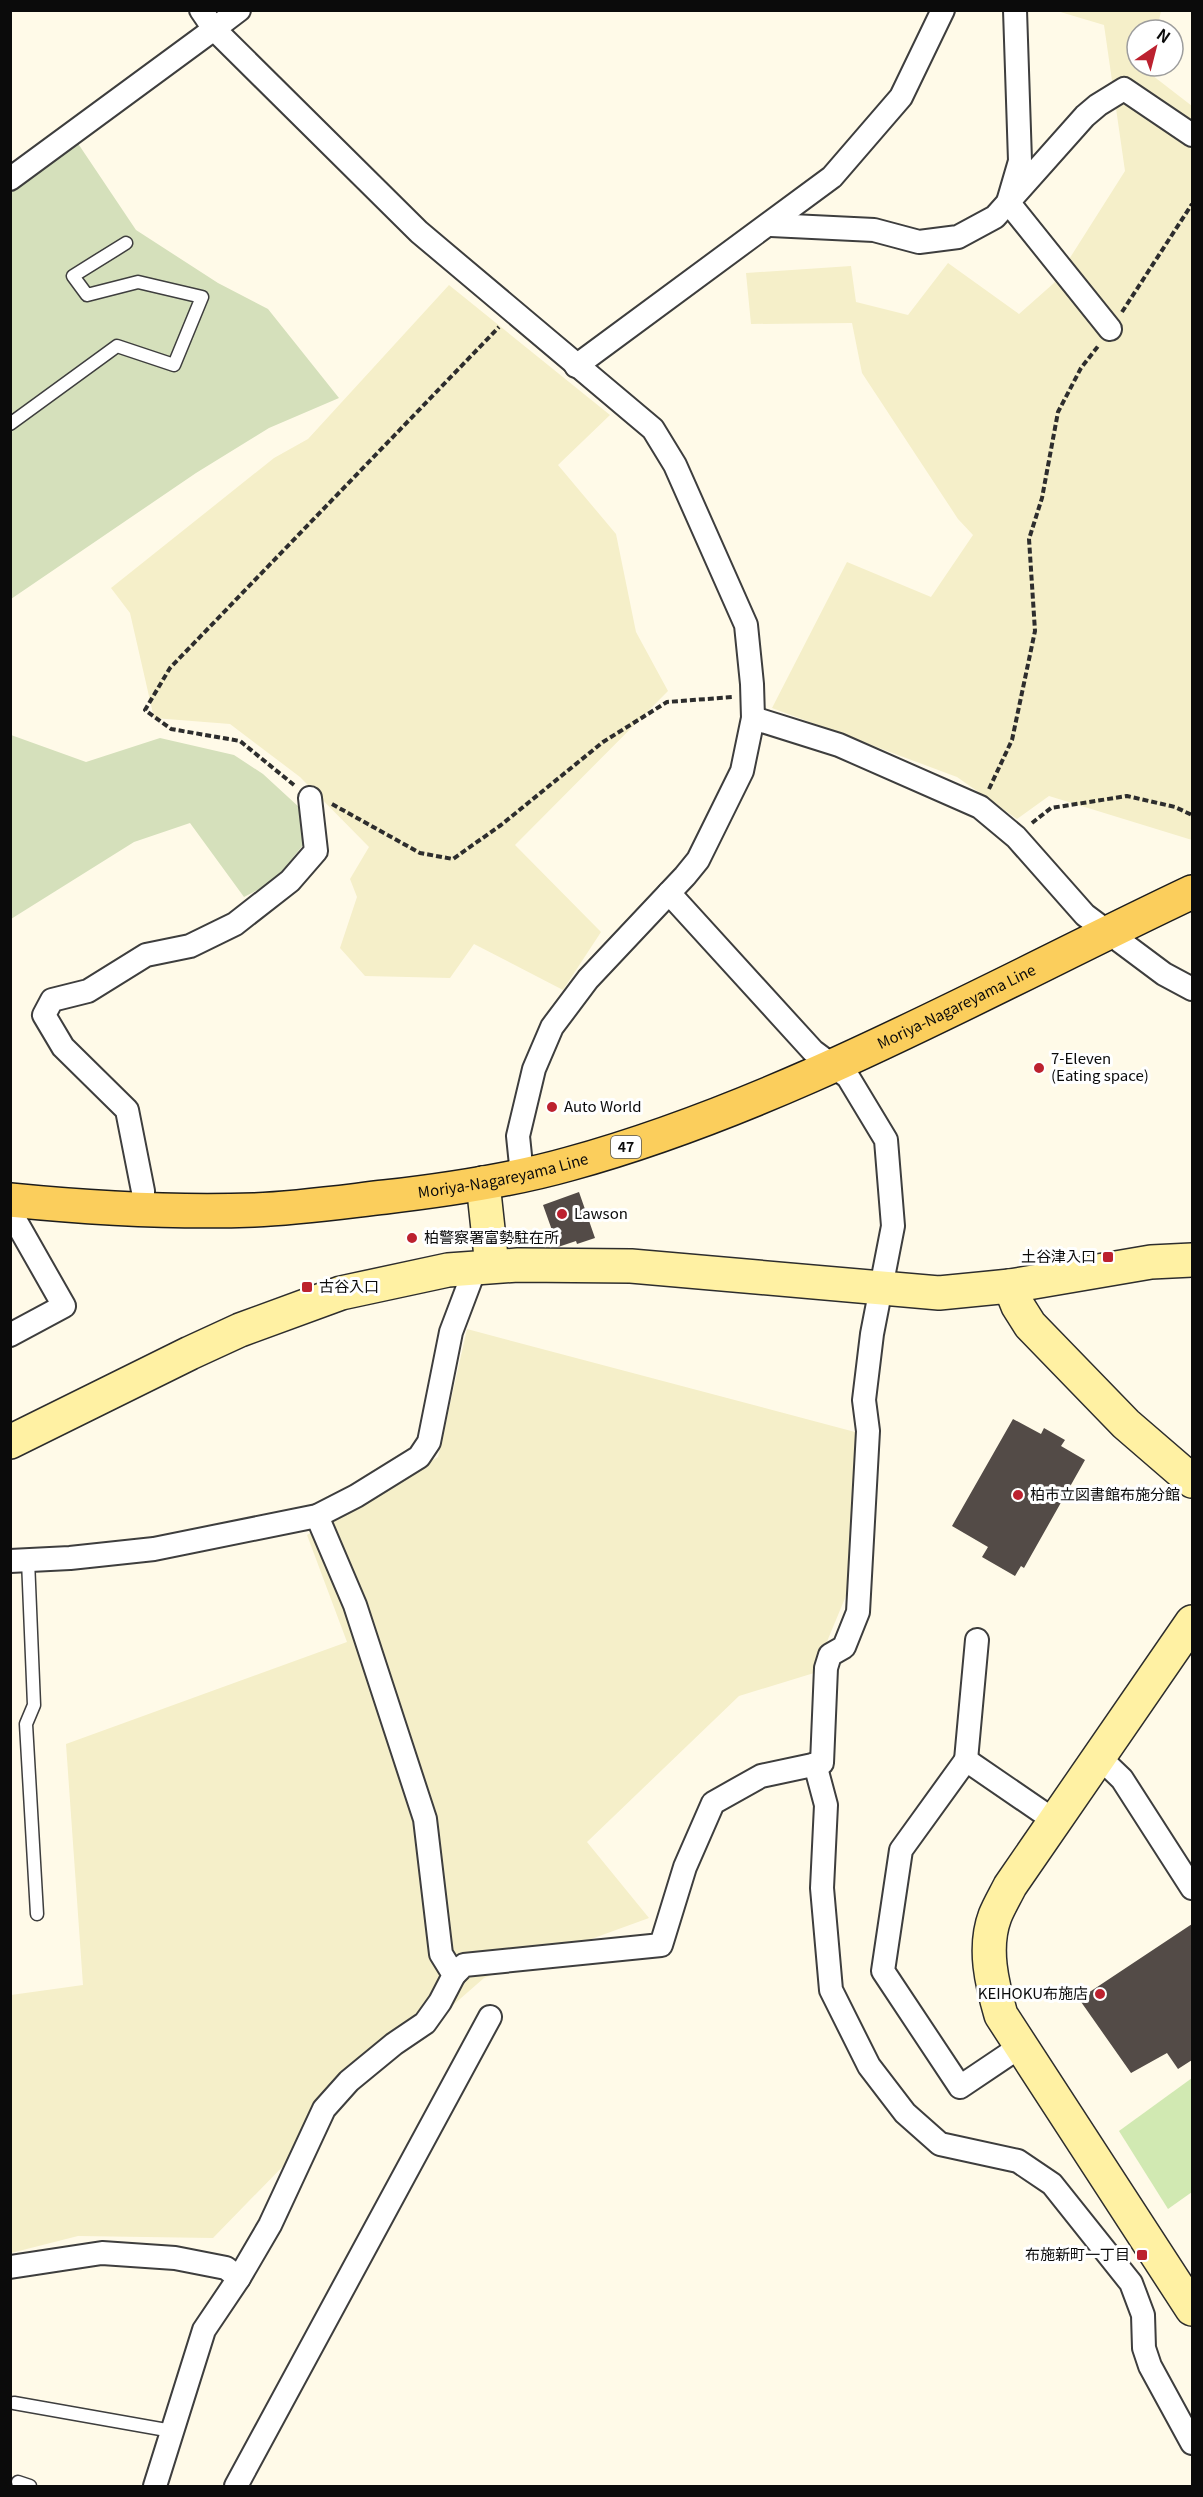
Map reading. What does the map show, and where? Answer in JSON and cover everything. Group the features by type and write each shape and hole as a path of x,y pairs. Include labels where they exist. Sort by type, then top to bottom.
{"main road":[{"name":"Moriya-Nagareyama Line","path":"10,1200 143,1210 267,1209 442,1190 567,1165 630,1146 750,1100 830,1065 1192,892"}],"street":[{"path":"201,10 214,29 419,232 653,429 675,465 746,625 752,707 748,749 738,780 698,860 588,978 552,1027 534,1069 518,1136 522,1175"},
{"path":"10,179 239,10"},
{"path":"576,366 771,225 832,177 901,97 943,10"},
{"path":"1008,202 1020,161 1015,10"},
{"path":"771,225 874,231 919,242 958,237 994,217 1085,116 1098,105 1125,89 1192,135"},
{"path":"1008,202 1110,329"},
{"path":"752,707 980,807 1016,837 1085,915 1164,974 1192,989"},
{"path":"143,1210 143,1191 127,1110 63,1047 44,1015 52,1000 88,991 146,956 190,946 235,924 290,881 316,851 310,798"},
{"path":"155,2487 204,2330 239,2278 270,2225 324,2109 350,2081 394,2043 426,2023 454,1975 464,1965 661,1945 685,1867 713,1803 761,1776 822,1762 826,1668 830,1655 844,1647 858,1612 868,1431 864,1400 880,1288 893,1226 886,1140 848,1077 813,1051 669,893"},
{"path":"19,1560 70,1558 154,1549 317,1516 356,1496 419,1457 429,1442 451,1332 484,1266 483,1183"},
{"path":"10,1211 64,1306 10,1335"},
{"path":"10,1442 190,1353 262,1322 341,1293 484,1266 584,1264 631,1266 939,1293 1010,1286 1151,1262 1192,1260"},
{"path":"1010,1286 1018,1306 1030,1325 1109,1408 1192,1481"},
{"path":"317,1516 355,1605 425,1819 441,1954 454,1975"},
{"path":"1192,1622 1010,1886 994,1918 989,1951 992,1984 1001,2015 1192,2309"},
{"path":"977,1640 966,1760 900,1850 883,1971 960,2087 1021,2046"},
{"path":"1099,1757 1122,1779 1192,1888"},
{"path":"966,1760 1055,1821"},
{"path":"815,1764 826,1805 822,1888 831,1990 869,2066 905,2113 940,2144 1018,2161 1052,2184 1131,2283 1143,2315 1144,2348 1150,2366 1192,2443"},
{"path":"237,2487 490,2017"},
{"path":"10,2267 102,2253 175,2258 225,2268 239,2278"}],"lane":[{"path":"10,424 117,346 174,365 202,297 138,282 87,295 73,276 126,243"},
{"path":"19,1560 34,1705 26,1724 37,1914"},
{"path":"14,2403 172,2431"}],"path":[{"path":"980,807 1012,740 1035,631 1029,538 1042,498 1058,412 1082,368 1192,204"},
{"path":"513,312 170,669 145,710 171,729 240,741 310,798 336,806 420,853 453,859 501,825 603,742 667,702 752,707"},
{"path":"1016,837 1051,808 1127,796 1175,807 1192,815"}],"shaded area":[{"path":"1057,11 1161,11 1160,18 1125,18 1125,78 1156,78 1192,106 1192,840 1049,796 1017,819 957,777 772,708 847,562 931,597 973,535 958,519 862,373 852,323 751,324 746,273 851,266 856,302 908,315 948,263 1019,314 1054,283 1125,171 1104,25"},
{"path":"449,285 610,415 558,465 616,534 636,632 668,691 515,845 601,932 563,990 474,944 450,978 365,976 340,948 357,897 350,879 369,847 300,777 230,724 154,718 130,613 111,588 274,458 308,439"},
{"path":"467,1329 855,1432 855,1574 814,1673 739,1696 587,1842 649,1918 484,1978 365,2082 213,2238 78,2236 11,2253 11,1995 83,1985 66,1744 347,1642 307,1535 438,1457"}],"green space":[{"path":"77,142 136,230 218,283 268,309 339,398 269,428 196,473 11,599 11,192"},
{"path":"11,735 86,762 160,738 234,755 263,774 300,808 304,844 273,882 244,897 190,823 134,842 11,919"},
{"path":"1192,2078 1192,2192 1168,2209 1119,2131"}],"building":[{"path":"579,1192 595,1238 558,1247 543,1205"},
{"path":"1013,1419 1041,1434 1044,1428 1065,1440 1061,1446 1085,1460 1024,1568 1021,1566 1015,1576 982,1557 988,1547 952,1526"},
{"path":"1192,1924 1192,2060 1178,2069 1167,2053 1131,2073 1079,1999"}],"place":[{"name":"7-Eleven (Eating space)","path":"1039,1068"},
{"name":"Auto World","path":"552,1107"},
{"name":"Lawson","path":"562,1214"},
{"name":"柏警察署富勢駐在所","path":"412,1238"},
{"name":"土谷津入口","path":"1108,1257"},
{"name":"古谷入口","path":"307,1287"},
{"name":"柏市立図書館布施分館","path":"1018,1495"},
{"name":"KEIHOKU布施店","path":"1100,1994"},
{"name":"布施新町一丁目","path":"1142,2255"}]}
